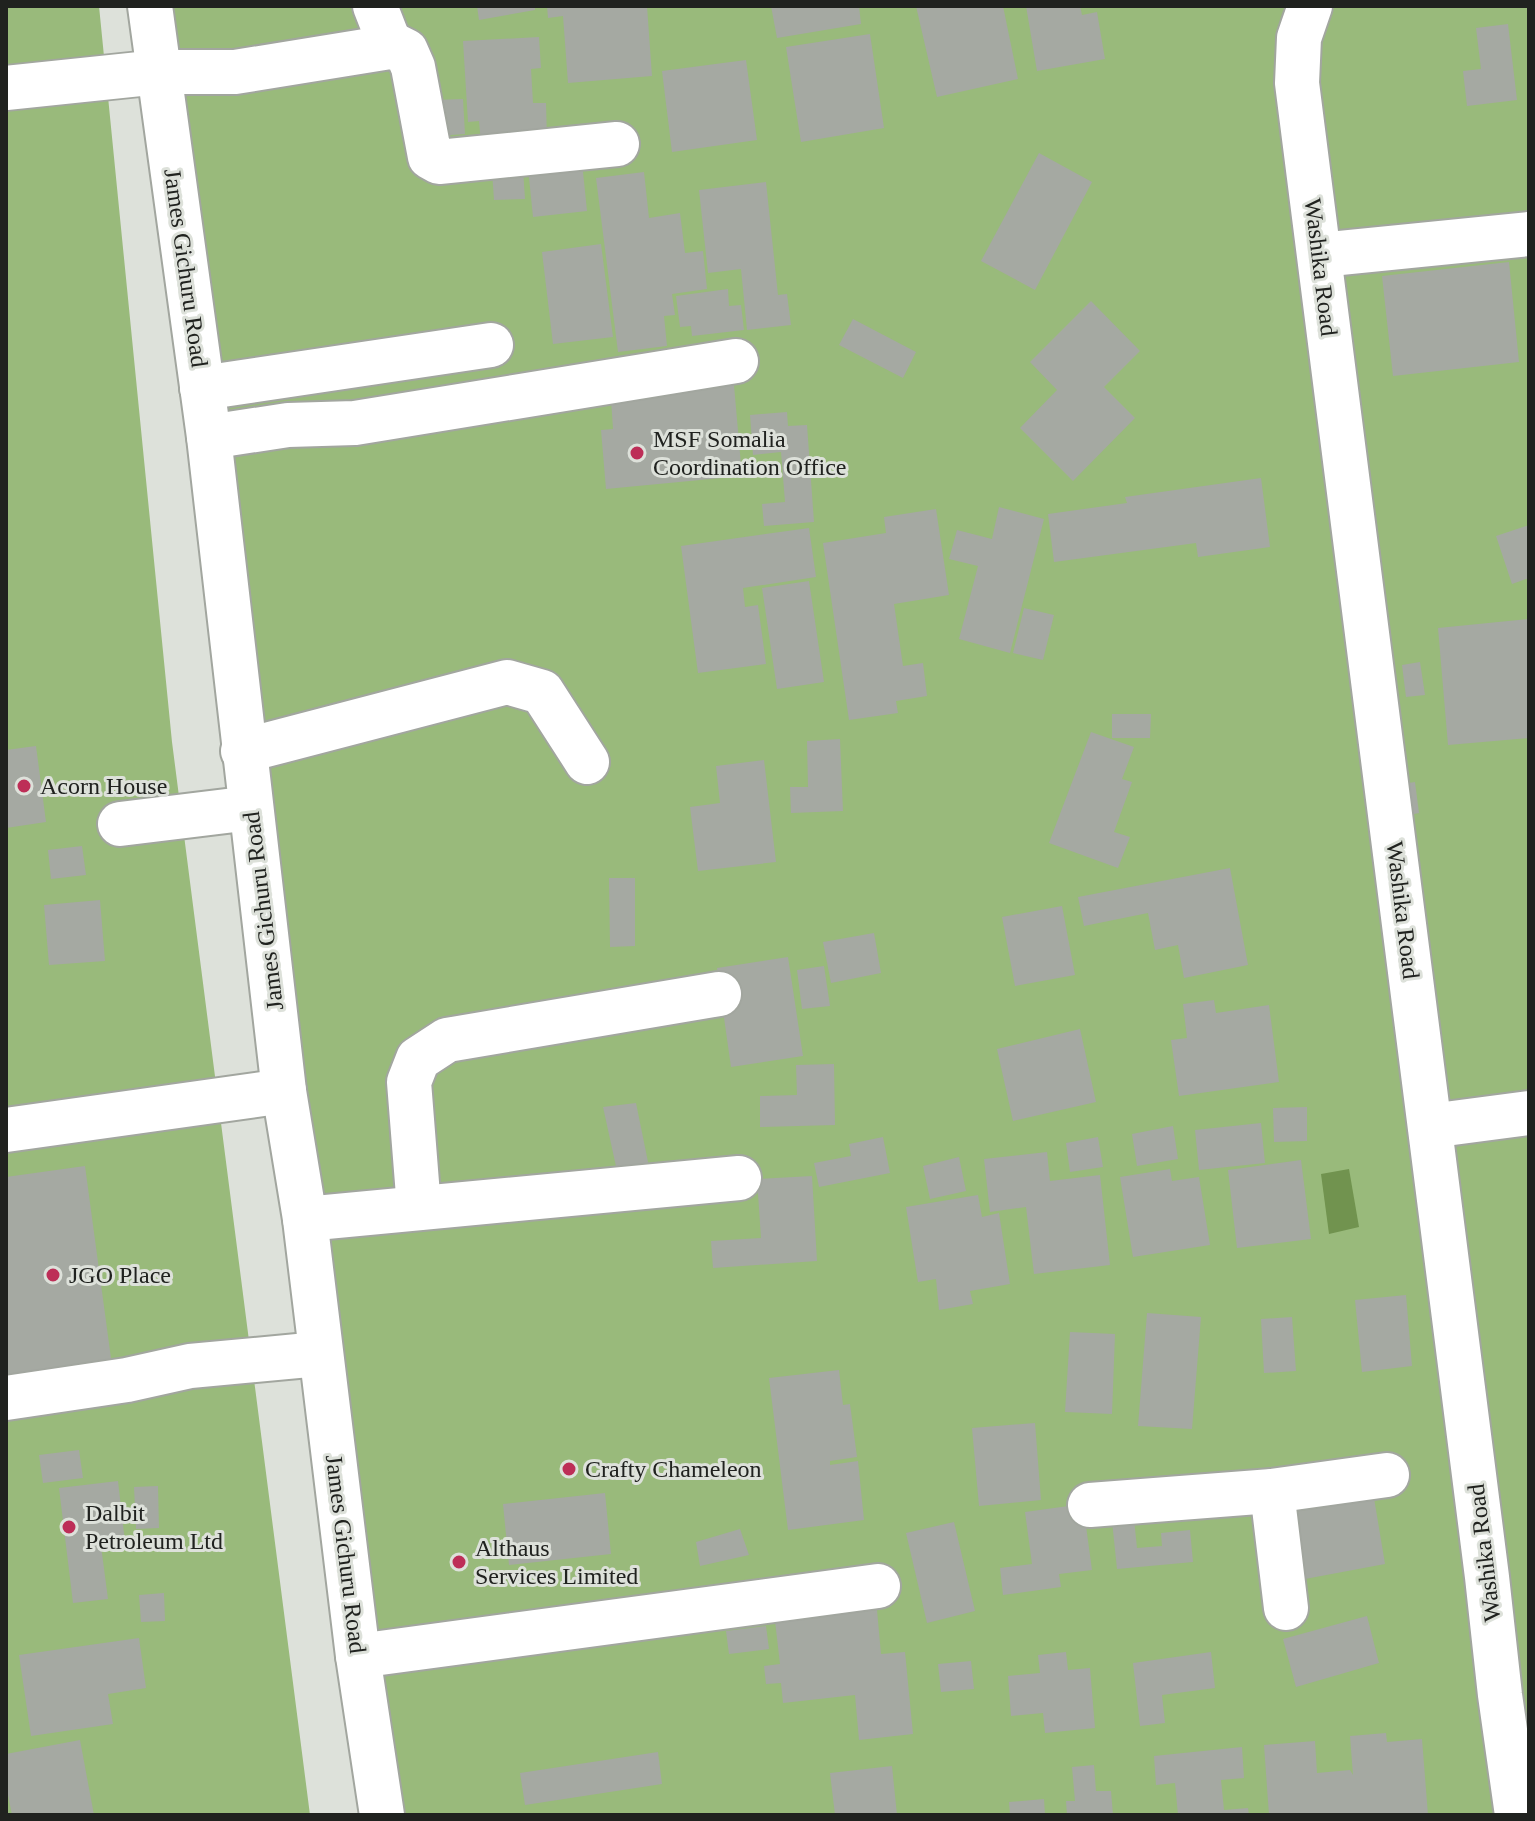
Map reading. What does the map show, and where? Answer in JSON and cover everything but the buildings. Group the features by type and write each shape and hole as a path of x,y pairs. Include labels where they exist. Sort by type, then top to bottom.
{"street":[{"name":"James Gichuru Road","path":"150,6 210,452 284,1091 305,1219 358,1656 382,1815"},
{"path":"375,6 391,47"},
{"name":"Washika Road","path":"1310,6 1299,38 1297,83 1517,1815"},
{"path":"6,84 159,72 235,72 396,46 406,51 413,67 430,157 439,162 617,144"},
{"path":"1320,255 1529,234"},
{"path":"202,388 491,345"},
{"path":"210,452 288,425 355,423 736,361"},
{"path":"243,751 507,682 542,692 587,762"},
{"path":"120,824 251,808"},
{"path":"419,1208 409,1082 418,1059 447,1040 719,994"},
{"path":"6,1130 284,1091"},
{"path":"1430,1126 1529,1113"},
{"path":"305,1219 739,1178"},
{"path":"6,1398 127,1380 190,1366 319,1354"},
{"path":"1090,1505 1272,1491 1387,1475"},
{"path":"1272,1491 1286,1608"},
{"path":"358,1656 878,1586"}],"shaded area":[{"path":"6,6 99,6 172,742 310,1815 6,1815"},
{"path":"155,6 1529,6 1529,1815 372,1815"},
{"path":"1349,1169 1359,1227 1329,1234 1321,1174"}],"place":[{"name":"MSF Somalia Coordination Office","path":"637,453"},
{"name":"Acorn House","path":"24,786"},
{"name":"JGO Place","path":"53,1275"},
{"name":"Crafty Chameleon","path":"569,1469"},
{"name":"Dalbit Petroleum Ltd","path":"69,1527"},
{"name":"Althaus Services Limited","path":"459,1562"}]}
